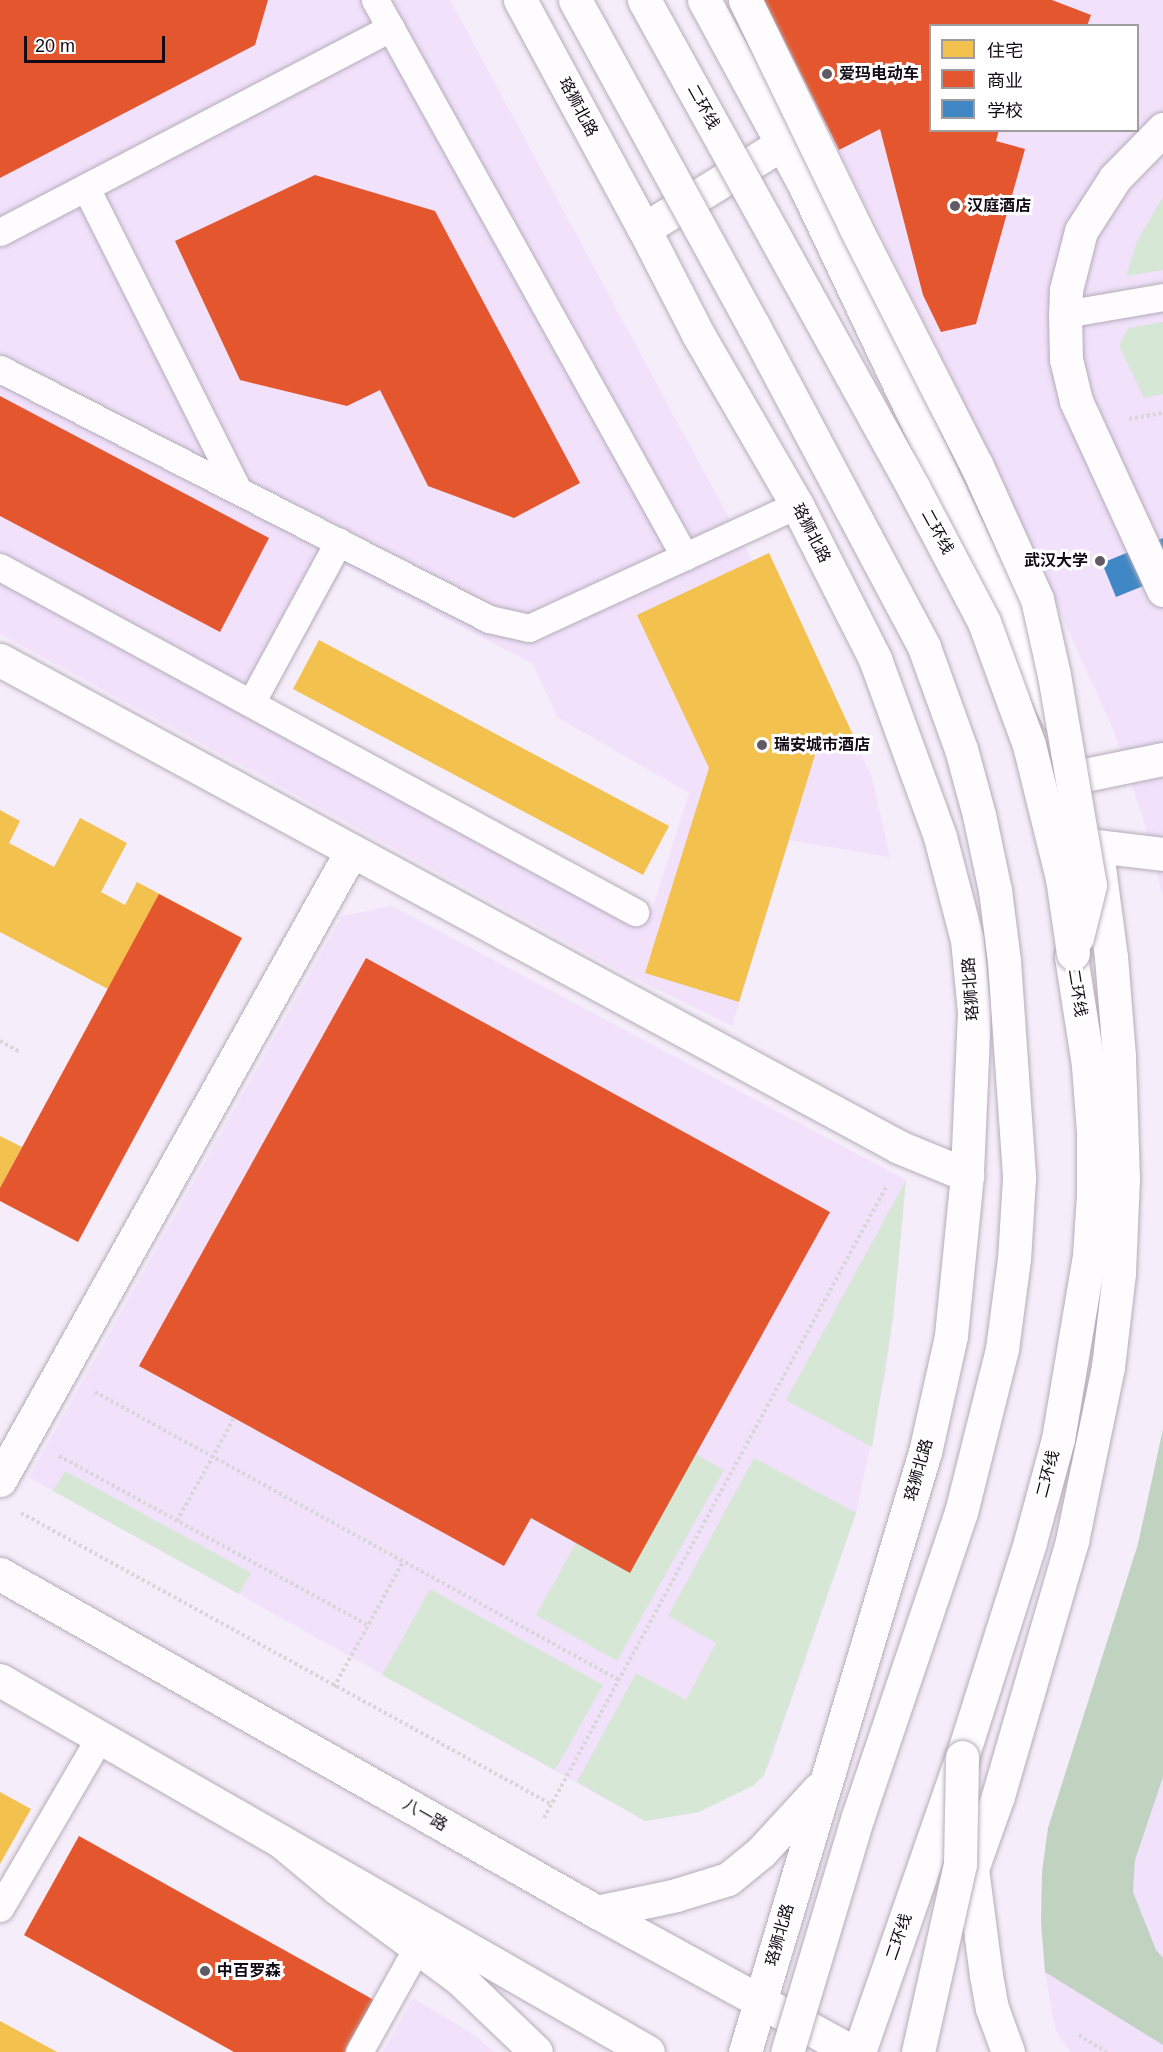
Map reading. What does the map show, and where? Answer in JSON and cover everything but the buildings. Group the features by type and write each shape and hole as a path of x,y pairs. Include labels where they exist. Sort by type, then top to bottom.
{"main road":[{"name":"珞狮北路","path":"520,0 699,336 797,505 875,659 909,748 953,879 967,940 974,1012 967,1174 951,1336 925,1452 745,2052"},
{"path":"574,0 753,326 924,647 961,749 979,815 995,890 1004,961 1018,1178 1014,1258 1002,1349 961,1512 858,1816 787,2052"},
{"name":"二环线","path":"644,0 925,510 984,622 1031,755 1062,878 1073,953 1071,957 1088,1065 1093,1132 1093,1194 1089,1255 1058,1439 1026,1553 962,1757 859,2052"},
{"path":"704,0 783,143 1060,724 1080,776 1096,846 1111,957 1119,1056 1123,1179 1118,1285 1102,1400 1072,1541 998,1796 908,2052"},
{"path":"746,0 855,227 976,464 1037,599 1054,675 1090,885 1073,953"},
{"path":"1163,129 1115,178 1081,231 1066,290 1065,314 1066,359 1076,401 1163,590"},
{"path":"644,229 783,143"},
{"path":"0,660 351,852 906,1150 967,1174"},
{"path":"1080,776 1163,759"},
{"path":"1096,846 1163,854"},
{"path":"5,1494 24,1437 351,852"},
{"name":"八一路","path":"0,1574 597,1912 853,2052"},
{"path":"0,1680 648,2052"},
{"path":"918,2052 960,1864 962,1757"},
{"path":"597,1912 676,1895 728,1879 761,1852 824,1783"},
{"path":"282,1842 337,1888 460,1979 536,2052"},
{"path":"972,1868 992,2008 1008,2052"}],"lane":[{"path":"375,0 685,557"},
{"path":"0,232 391,28"},
{"path":"86,188 238,489"},
{"path":"1065,314 1163,297"},
{"path":"0,369 489,619 529,628 797,505"},
{"path":"250,703 339,541"},
{"path":"0,567 635,912"},
{"path":"0,1908 100,1737"},
{"path":"359,2052 417,1948"}],"path":[{"path":"0,1041 20,1052"},
{"path":"544,1818 906,1150"},
{"path":"60,1373 619,1680"},
{"path":"177,1521 234,1418"},
{"path":"24,1437 368,1625"},
{"path":"5,1494 334,1687 551,1804"},
{"path":"334,1687 403,1562"},
{"path":"1079,2035 1106,2052"}],"shaded area":[{"path":"0,0 450,0 752,561 769,553 872,778 890,857 789,840 732,1026 622,972 0,634","holes":["345,565 533,664 557,717 689,793 652,910 270,700"]},
{"name":"武汉大学","path":"764,0 1163,0 1163,896 1144,821 1113,729 960,393"},
{"path":"392,906 906,1180 885,1377 856,1513 769,1765 754,1785 699,1812 645,1821 29,1477 342,916"},
{"path":"1163,1429 1163,2052 1071,2052 1056,2031 1045,1972 1042,1872 1048,1828 1138,1544"},
{"path":"413,1998 474,2035 494,2052 383,2052"}],"green space":[{"path":"1163,197 1163,270 1126,276 1137,241"},
{"path":"1163,322 1163,394 1144,398 1119,346 1128,328"},
{"path":"906,1180 893,1318 872,1447 786,1400"},
{"path":"1163,1429 1163,1777 1135,1860 1133,1892 1156,1950 1163,1958 1163,2045 1045,1972 1041,1923 1042,1872 1048,1828 1138,1544"},
{"path":"695,1454 724,1470 617,1661 536,1615 576,1543"},
{"path":"754,1458 856,1513 764,1775 754,1785 699,1812 645,1821 577,1782 636,1673 686,1700 716,1643 668,1616"},
{"path":"65,1471 251,1573 239,1594 53,1491"},
{"path":"430,1589 603,1685 555,1770 382,1675"}],"place":[{"name":"爱玛电动车","path":"827,74"},
{"name":"汉庭酒店","path":"955,206"},
{"name":"武汉大学","path":"1100,561"},
{"name":"瑞安城市酒店","path":"762,745"},
{"name":"中百罗森","path":"205,1971"}]}
